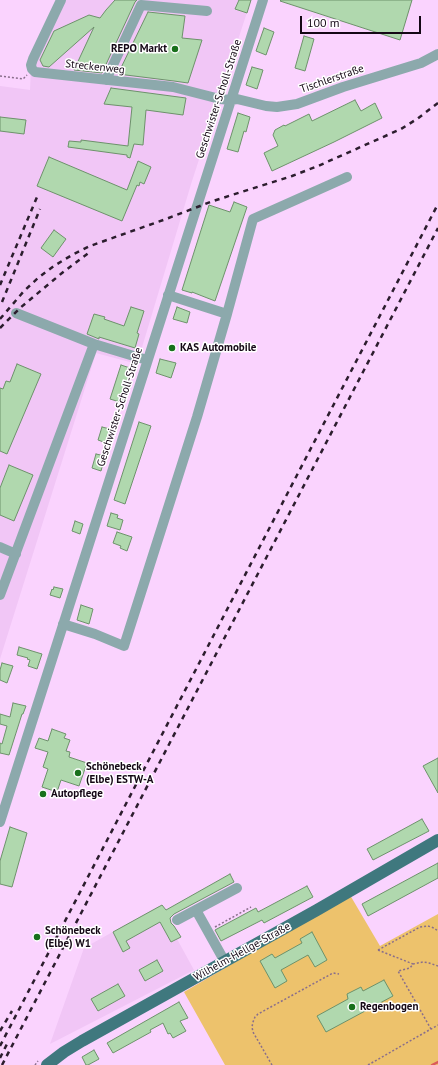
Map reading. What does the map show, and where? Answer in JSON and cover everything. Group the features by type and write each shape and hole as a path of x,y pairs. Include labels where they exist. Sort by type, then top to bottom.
{"main road":[{"name":"Wilhelm-Hellge-Straße","path":"47,1065 82,1041 225,962 438,840"}],"street":[{"path":"32,69 31,65 33,59 61,0"},
{"name":"Geschwister-Scholl-Straße","path":"0,822 263,0"},
{"path":"106,80 141,5 207,11"},
{"name":"Tischlerstraße","path":"231,100 238,99 266,106 278,107 297,104 343,87 421,63 438,54"},
{"name":"Streckenweg","path":"32,69 35,72 42,73 173,87 220,99 231,100"},
{"path":"63,624 95,634 124,646 197,417 254,219 347,177"},
{"path":"168,295 227,314"},
{"path":"16,313 94,344 147,360"},
{"path":"0,595 94,344"},
{"path":"0,547 16,554"},
{"path":"177,920 237,888"},
{"path":"196,910 225,962"}],"path":[{"path":"0,76 23,79 32,69"},
{"path":"208,931 251,907"},
{"path":"414,964 378,950 420,927 428,926 438,931"},
{"path":"431,1029 398,971 410,968 414,964 423,962 438,966"},
{"path":"272,1065 253,1032 252,1027 255,1017 333,973 339,974"},
{"path":"368,1065 438,1025"}],"shaded area":[{"path":"66,0 251,0 192,181 137,364 96,353 0,659 0,86 30,90 31,69"},
{"path":"350,895 380,946 438,914 438,1065 225,1065 184,992"},
{"path":"159,906 194,970 50,1044 84,948"}],"building":[{"path":"115,0 137,0 102,73 74,70 94,27 49,67 43,66 40,60 54,31 89,15 100,18"},
{"path":"239,0 251,0 247,13 235,9"},
{"path":"412,0 400,40 280,1"},
{"path":"148,12 185,16 182,38 202,40 188,83 118,74"},
{"path":"264,28 274,32 266,55 256,51"},
{"path":"304,36 314,39 305,71 295,68"},
{"path":"252,67 263,70 257,89 246,85"},
{"path":"111,88 186,98 183,115 146,110 143,145 134,144 130,158 127,157 127,155 68,147 69,141 81,142 81,140 128,146 132,107 104,104"},
{"path":"355,100 361,111 375,103 382,118 272,171 264,153 278,146 273,135 275,130 309,114 312,121"},
{"path":"238,113 250,117 238,152 227,149"},
{"path":"0,117 26,120 24,134 0,131"},
{"path":"49,157 127,190 138,161 151,167 144,184 140,182 139,186 137,185 122,221 37,186"},
{"path":"234,202 247,207 215,301 192,292 182,290 209,205 230,212"},
{"path":"54,230 66,239 53,257 41,248"},
{"path":"131,307 144,311 137,333 139,334 135,348 99,337 99,339 87,334 94,314 105,317 104,319 124,326"},
{"path":"177,307 190,312 187,323 173,319"},
{"path":"160,359 176,363 171,378 156,373"},
{"path":"17,364 41,374 7,454 0,451 0,388 3,389 6,381 10,382"},
{"path":"121,365 133,369 123,403 110,399"},
{"path":"139,422 151,426 125,504 114,500"},
{"path":"102,427 114,430 109,444 98,440"},
{"path":"96,454 105,456 101,471 92,468"},
{"path":"9,465 33,475 14,521 0,515 0,488"},
{"path":"111,513 118,515 117,518 123,520 120,530 107,526"},
{"path":"75,521 83,524 80,534 72,531"},
{"path":"117,532 132,537 127,551 120,548 121,546 113,543"},
{"path":"54,587 63,589 60,598 50,595"},
{"path":"81,605 93,609 89,624 77,620"},
{"path":"19,647 42,654 37,669 28,666 30,660 27,659 28,658 17,655"},
{"path":"2,663 13,666 7,683 0,680"},
{"path":"13,703 26,706 9,755 0,753 0,743 2,744 7,726 0,724 0,714 10,717"},
{"path":"52,729 66,734 64,738 70,740 66,751 70,752 69,757 87,763 79,786 61,780 57,792 42,787 48,769 43,767 48,752 35,748 39,738 48,741"},
{"path":"438,758 438,793 423,766"},
{"path":"422,819 429,831 373,860 367,849"},
{"path":"10,827 27,833 12,887 0,884 0,861"},
{"path":"438,863 438,878 368,916 362,904"},
{"path":"230,874 234,882 174,914 170,918 171,923 181,937 171,942 160,922 126,941 130,948 123,952 113,932 162,905 166,910"},
{"path":"307,886 313,897 264,923 262,920 221,941 215,930 256,908 258,912"},
{"path":"312,932 327,960 315,967 308,955 281,970 287,981 275,988 260,961 272,954 275,958 302,943 300,939"},
{"path":"157,960 163,971 145,981 139,970"},
{"name":"Regenbogen","path":"384,980 393,996 326,1032 317,1016 348,999 347,994 361,987 363,991"},
{"path":"118,984 125,996 98,1011 91,999"},
{"path":"179,1002 188,1018 180,1021 186,1031 173,1038 170,1033 168,1034 163,1023 150,1030 151,1032 113,1053 107,1043"},
{"path":"94,1050 99,1059 86,1065 82,1057"}],"waterway":[{"path":"432,1065 438,1062"}],"railway":[{"path":"0,319 24,291 38,278 54,266 90,246 213,201 292,176 318,166 401,129 438,103"},
{"path":"0,285 37,197"},
{"path":"0,1046 438,204"},
{"path":"2,302 40,209"},
{"path":"2,1065 438,228"},
{"path":"0,328 20,308 91,251"},
{"path":"0,1031 12,1011"},
{"path":"0,1058 8,1042"}],"place":[{"name":"REPO Markt","path":"175,49"},
{"name":"KAS Automobile","path":"172,348"},
{"name":"Schönebeck (Elbe) ESTW-A","path":"78,773"},
{"name":"Autopflege","path":"43,794"},
{"name":"Schönebeck (Elbe) W1","path":"37,937"},
{"name":"Regenbogen","path":"352,1007"}]}
